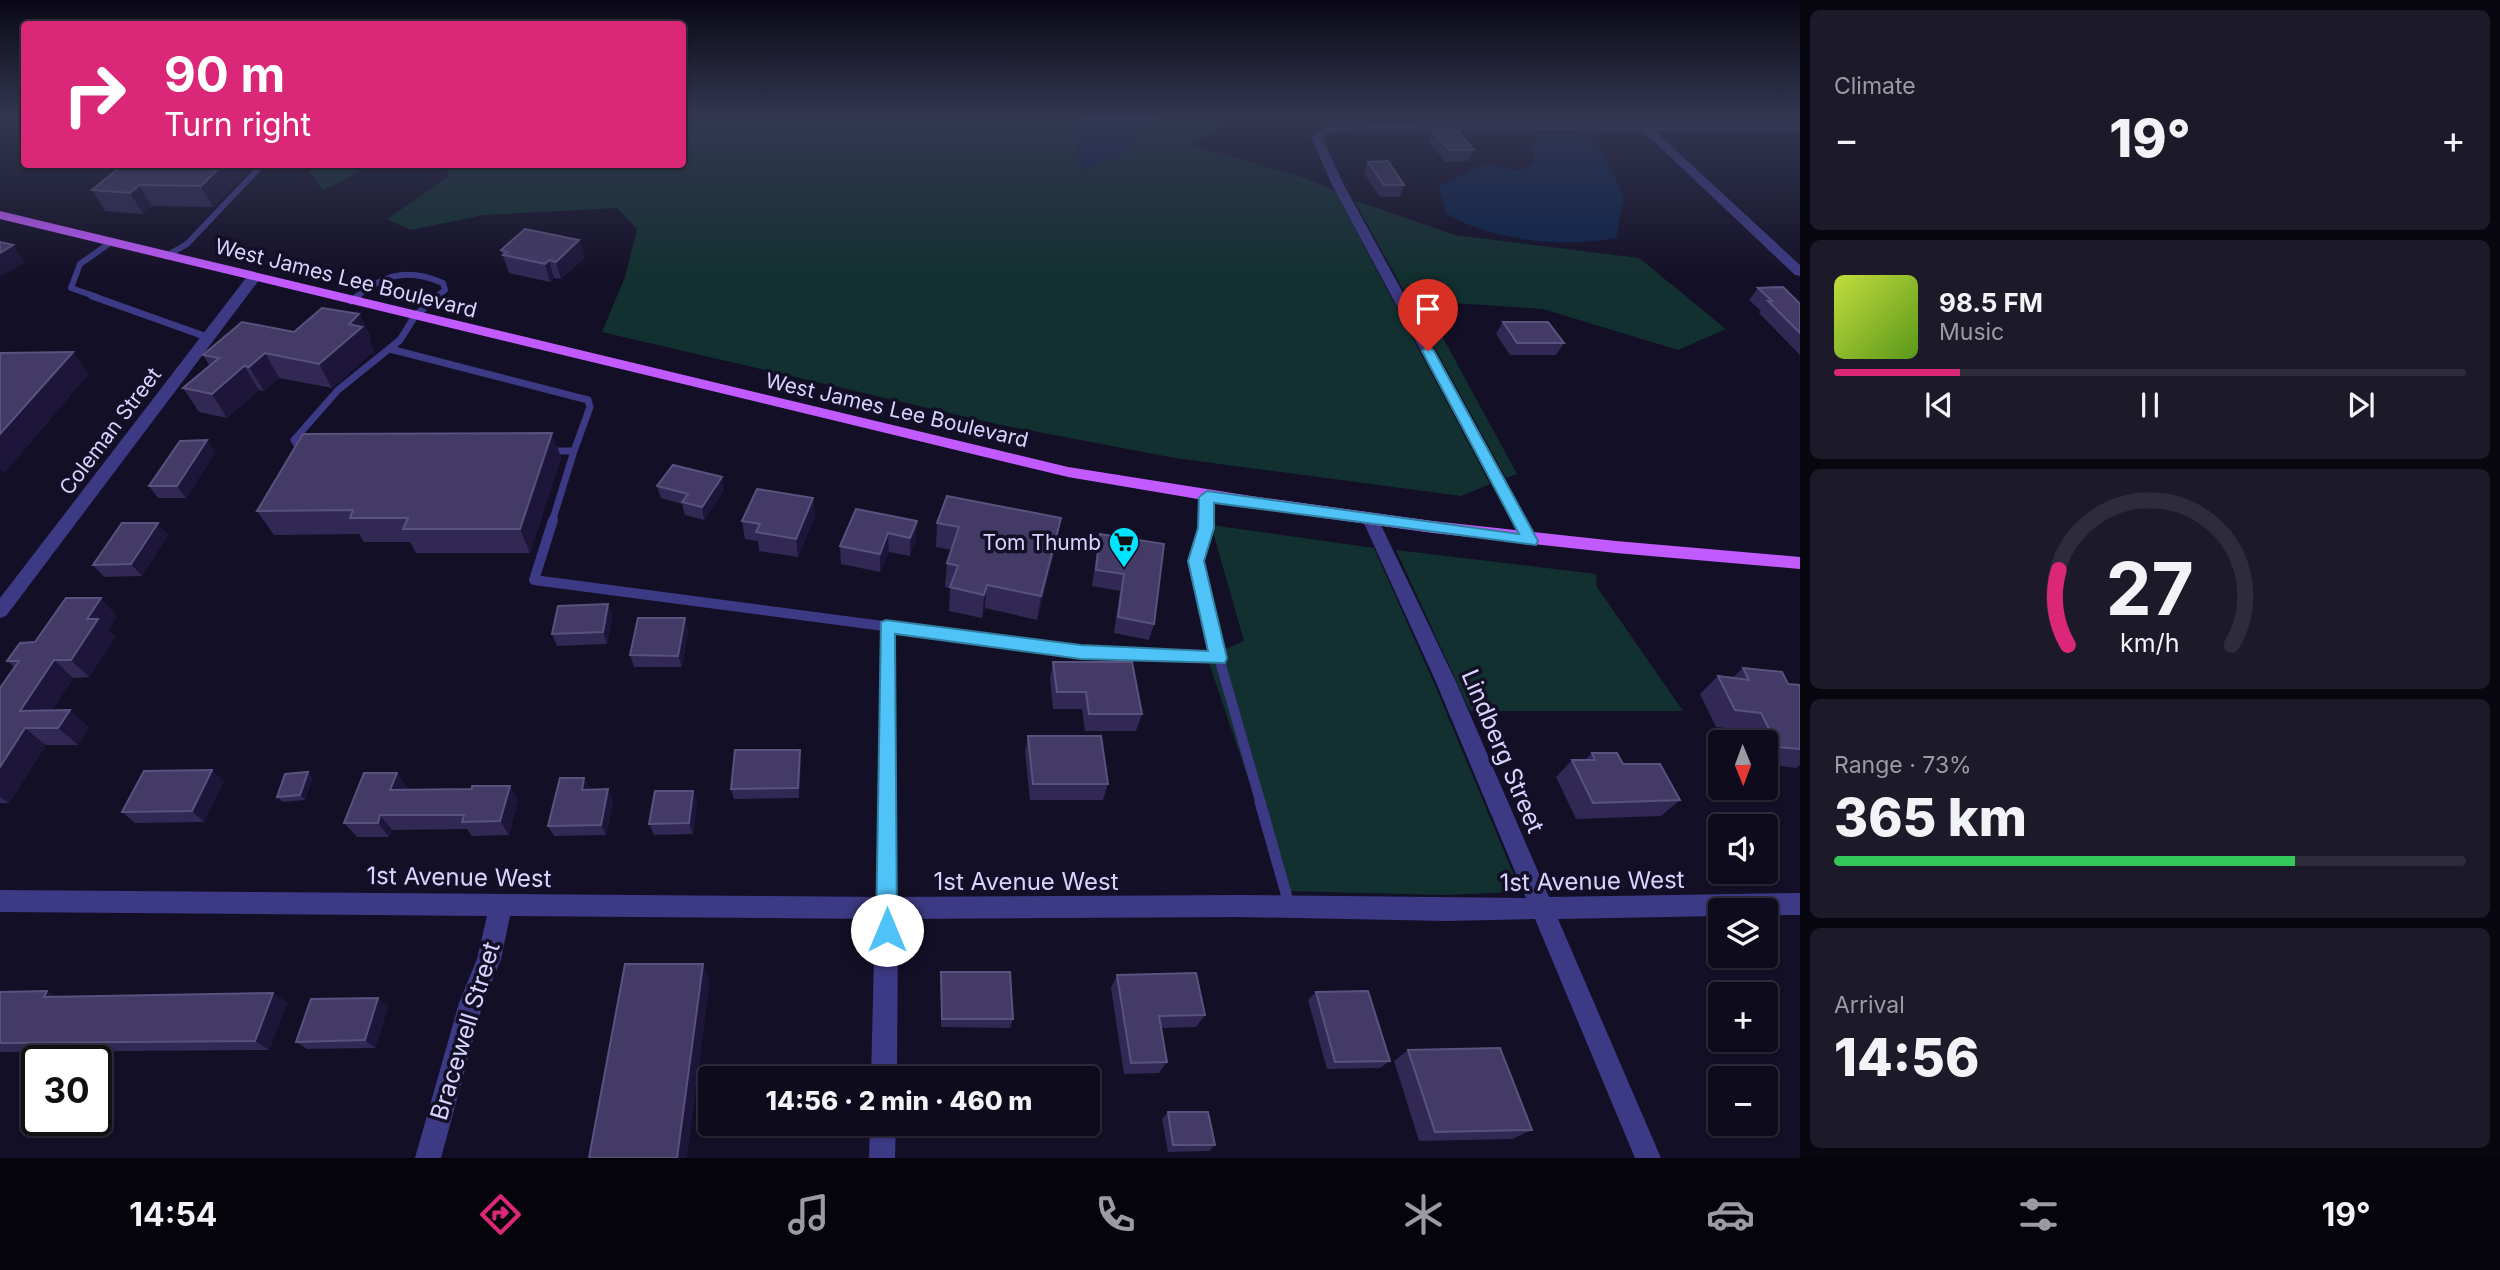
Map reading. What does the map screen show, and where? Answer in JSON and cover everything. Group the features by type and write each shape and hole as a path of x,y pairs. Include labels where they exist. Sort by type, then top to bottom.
{"main road":[{"name":"West James Lee Boulevard","path":"0,215 1068,472 1207,497 1531,541 1800,563"}],"street":[{"path":"1332,172 1531,541"},
{"path":"1693,172 1800,272"},
{"name":"Coleman Street","path":"0,611 254,277"},
{"name":"Lindberg Street","path":"1371,521 1446,682 1648,1158"},
{"name":"1st Avenue West","path":"0,901 887,908 1290,906 1448,910 1800,904"},
{"name":"Bracewell Street","path":"428,1158 471,1003 489,959 501,903"},
{"path":"884,1066 887,908"},
{"path":"882,1158 883,1136"}],"lane":[{"path":"166,256 187,244 255,172"},
{"path":"110,243 80,264 71,288 207,337"},
{"path":"319,446 297,445 294,440 338,390 401,340 415,316 445,290 443,283 430,276 401,272 386,275 352,301"},
{"path":"390,349 588,400 590,407 534,580 1081,652 1219,658"},
{"path":"537,451 574,451"},
{"path":"1207,497 1206,528 1196,561 1219,658 1290,906"},
{"path":"886,626 887,908"}],"green space":[{"path":"310,172 358,172 323,190"},
{"path":"447,172 1284,172 1308,179 1335,191 1490,484 1461,496 1175,458 1001,425 602,332 625,277 637,229 617,208 484,215 410,230 387,219 449,176"},
{"path":"1354,200 1455,235 1639,258 1726,329 1678,350 1543,309 1423,301 1517,474 1506,478"},
{"path":"1211,525 1374,548 1434,683 1521,892 1442,895 1286,891 1207,657 1244,641"},
{"path":"1396,550 1596,574 1597,587 1683,711 1470,711"}],"water":[{"path":"1468,172 1612,172 1624,197 1616,238 1551,242 1486,231 1446,214 1439,186"}],"building":[{"path":"114,172 215,172 201,186 139,185 130,193 92,190"},
{"path":"1375,172 1395,172 1404,185 1384,185"},
{"path":"525,229 579,240 556,262 549,260 545,264 503,255 507,252 501,250"},
{"path":"0,242 13,245 0,253"},
{"path":"1783,287 1800,304 1800,333 1758,288"},
{"path":"322,308 359,314 349,324 362,327 319,364 265,353 249,367 244,366 212,394 183,388 219,358 203,355 242,322 294,332"},
{"path":"1503,322 1548,322 1564,343 1517,343"},
{"path":"73,352 0,434 0,353"},
{"path":"552,433 520,529 403,529 408,518 350,518 353,510 257,511 303,434"},
{"path":"207,440 177,486 149,486 180,441"},
{"path":"673,465 722,477 702,507 682,502 688,494 657,486"},
{"path":"757,489 813,498 796,539 756,532 760,524 742,521"},
{"path":"947,496 1061,518 1041,596 987,585 984,595 950,587 958,566 947,563 959,527 937,523"},
{"path":"856,509 917,521 910,538 888,533 880,554 840,546"},
{"path":"122,523 158,523 131,564 93,565"},
{"path":"1100,534 1164,544 1154,624 1118,617 1124,574 1096,570"},
{"path":"66,598 101,598 87,619 98,619 71,660 54,660 20,711 70,710 58,728 25,728 0,767 0,688 19,661 7,661 20,643 35,642"},
{"path":"608,604 603,632 552,634 558,606"},
{"path":"638,618 685,618 678,656 630,655"},
{"path":"1053,662 1132,662 1142,714 1089,714 1086,692 1057,692"},
{"path":"1743,668 1782,672 1788,684 1800,685 1800,749 1778,747 1778,730 1770,730 1761,713 1735,710 1718,676 1749,680"},
{"path":"1028,736 1101,736 1108,784 1033,784"},
{"path":"735,750 800,750 798,788 731,789"},
{"path":"1592,753 1617,753 1623,764 1660,764 1680,800 1593,803 1572,760 1595,760"},
{"path":"212,770 192,811 122,812 144,771"},
{"path":"308,772 300,795 277,797 285,774"},
{"path":"364,773 397,773 390,790 510,786 500,821 462,822 464,815 380,815 378,823 344,823"},
{"path":"560,778 584,778 582,790 608,789 601,825 548,826"},
{"path":"655,791 693,791 689,823 649,824"},
{"path":"625,964 703,964 677,1158 589,1158"},
{"path":"941,972 1010,972 1013,1019 942,1019"},
{"path":"1196,973 1205,1015 1159,1016 1167,1062 1131,1063 1117,975"},
{"path":"47,991 44,997 273,993 255,1041 0,1043 0,992"},
{"path":"1368,991 1390,1061 1335,1062 1316,992"},
{"path":"378,998 365,1040 296,1042 311,999"},
{"path":"1500,1048 1532,1130 1435,1132 1408,1050"},
{"path":"1168,1112 1208,1112 1215,1145 1173,1145"}],"place":[{"name":"Tom Thumb","path":"1124,569"}],"route":[{"path":"887,930 886,626 1081,652 1219,658 1196,561 1206,528 1207,497 1531,541 1428,351"}]}
